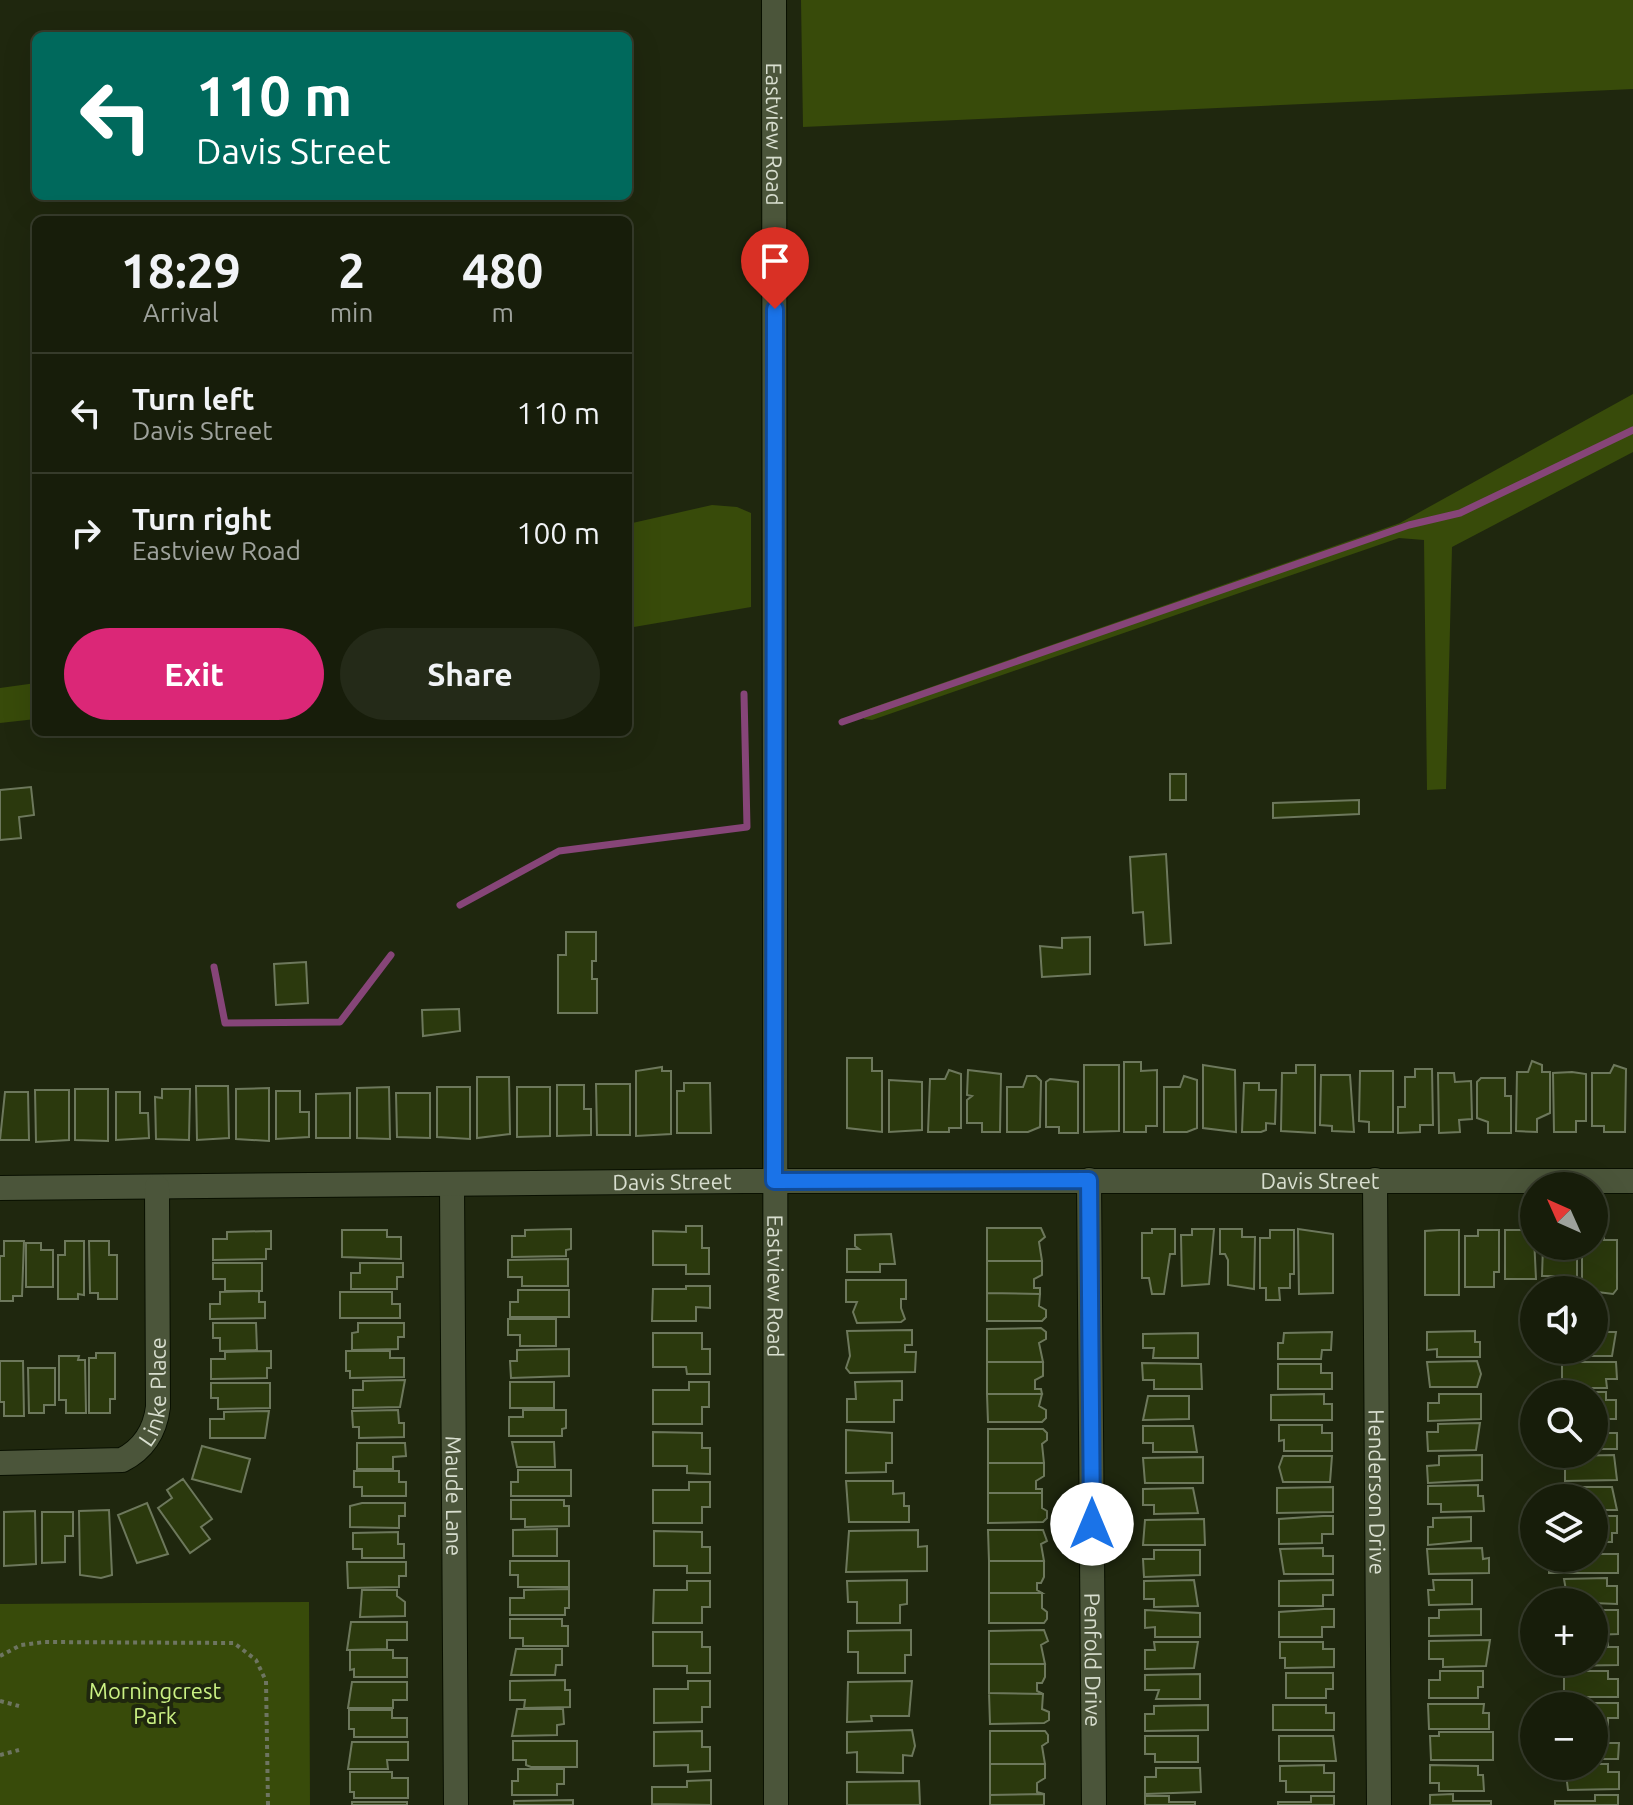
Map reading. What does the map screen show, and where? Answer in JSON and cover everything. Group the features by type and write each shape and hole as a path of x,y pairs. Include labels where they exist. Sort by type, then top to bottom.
{"street":[{"name":"Eastview Road","path":"774,0 776,1805"},
{"name":"Penfold Drive","path":"1089,1180 1094,1805"},
{"name":"Henderson Drive","path":"1375,1180 1379,1805"},
{"name":"Davis Street","path":"0,1188 774,1181 1633,1181"},
{"name":"Maude Lane","path":"452,1186 456,1805"},
{"name":"Linke Place","path":"0,1463 122,1460 134,1454 151,1434 158,1407 157,1187"}],"path":[{"path":"0,1656 21,1645 44,1642 234,1643 256,1660 266,1681 268,1805"},
{"path":"0,1701 19,1706"},
{"path":"0,1755 19,1750"}],"green space":[{"path":"801,0 1633,0 1633,89 803,127"},
{"path":"1633,394 1633,452 1452,547 1446,789 1427,790 1424,540 1399,538 872,720 864,719 862,712 871,708 1400,523"},
{"path":"712,505 737,507 751,513 751,607 632,627 632,523"},
{"path":"32,684 32,719 0,723 0,688"},
{"name":"Morningcrest Park","path":"309,1602 310,1805 0,1805 0,1604"}],"building":[{"path":"1170,774 1186,774 1186,800 1170,800"},
{"path":"31,787 34,815 19,817 21,838 0,840 0,790"},
{"path":"1359,800 1359,814 1273,818 1273,803"},
{"path":"1166,854 1171,943 1145,945 1143,912 1133,913 1130,857"},
{"path":"566,932 596,932 596,961 592,961 592,979 597,979 597,1013 558,1013 558,955 566,955"},
{"path":"1090,937 1090,974 1042,977 1040,946 1062,948 1062,938"},
{"path":"306,962 308,1003 276,1005 274,964"},
{"path":"459,1009 460,1031 423,1036 422,1010"},
{"path":"847,1058 872,1058 872,1071 882,1071 882,1132 847,1128"},
{"path":"1532,1061 1542,1065 1542,1072 1550,1072 1550,1113 1537,1119 1537,1132 1516,1131 1517,1072 1528,1072"},
{"path":"1124,1062 1141,1062 1141,1071 1157,1070 1157,1126 1146,1126 1146,1132 1124,1132"},
{"path":"1084,1065 1119,1065 1119,1131 1084,1132"},
{"path":"1203,1065 1235,1070 1236,1132 1203,1128"},
{"path":"1296,1065 1315,1065 1315,1133 1281,1131 1282,1073 1296,1073"},
{"path":"1614,1065 1626,1069 1625,1132 1604,1132 1604,1126 1592,1126 1592,1073 1610,1073"},
{"path":"662,1067 662,1071 671,1071 671,1134 636,1136 636,1071"},
{"path":"1415,1069 1432,1069 1433,1125 1420,1125 1420,1132 1398,1133 1398,1107 1405,1107 1405,1077 1415,1077"},
{"path":"949,1070 961,1074 961,1128 949,1128 949,1132 928,1132 930,1079 945,1079"},
{"path":"968,1070 1001,1074 1000,1132 982,1132 982,1123 967,1123 967,1100 972,1096 967,1095"},
{"path":"1360,1071 1393,1071 1393,1132 1369,1132 1369,1122 1359,1121"},
{"path":"1438,1073 1454,1073 1455,1082 1471,1081 1472,1119 1459,1120 1460,1132 1439,1133"},
{"path":"1553,1073 1586,1074 1586,1121 1576,1121 1576,1132 1554,1132"},
{"path":"1321,1075 1350,1075 1354,1132 1332,1131 1332,1126 1320,1125"},
{"path":"1027,1076 1036,1076 1041,1081 1040,1127 1028,1132 1007,1132 1007,1087 1023,1087"},
{"path":"1184,1076 1197,1080 1197,1128 1187,1132 1164,1132 1164,1087 1180,1087"},
{"path":"477,1077 509,1077 510,1134 477,1138"},
{"path":"1481,1078 1505,1078 1505,1096 1511,1096 1511,1133 1488,1133 1488,1122 1477,1118 1477,1082"},
{"path":"1050,1079 1078,1082 1078,1133 1059,1133 1059,1127 1046,1127 1046,1082"},
{"path":"889,1080 922,1082 922,1130 889,1132"},
{"path":"684,1083 710,1083 711,1133 677,1133 677,1091 684,1091"},
{"path":"1244,1083 1259,1083 1259,1090 1276,1090 1275,1124 1266,1123 1266,1130 1242,1132"},
{"path":"596,1084 630,1084 630,1135 597,1135"},
{"path":"557,1085 584,1085 584,1109 591,1109 591,1135 557,1136"},
{"path":"196,1086 228,1086 229,1138 197,1140"},
{"path":"389,1087 390,1139 357,1138 357,1088"},
{"path":"437,1087 470,1087 470,1139 437,1137"},
{"path":"517,1087 550,1087 550,1136 517,1137"},
{"path":"269,1088 269,1141 236,1139 236,1089"},
{"path":"75,1089 108,1089 108,1141 75,1140"},
{"path":"162,1089 190,1089 189,1140 156,1139 155,1097 162,1098"},
{"path":"35,1090 69,1090 69,1140 36,1142"},
{"path":"276,1091 300,1091 300,1112 309,1112 309,1137 276,1139"},
{"path":"5,1092 28,1092 29,1140 0,1140"},
{"path":"116,1092 140,1092 140,1113 148,1113 149,1138 116,1140"},
{"path":"350,1093 350,1138 316,1138 316,1094"},
{"path":"396,1093 430,1093 430,1138 397,1137"},
{"path":"686,1226 702,1226 702,1248 709,1248 709,1274 686,1274 686,1265 653,1265 653,1231 686,1232"},
{"path":"987,1228 1041,1228 1045,1237 1039,1242 1042,1261 987,1261"},
{"path":"571,1229 571,1249 566,1250 566,1256 512,1257 512,1236 525,1236 525,1230"},
{"path":"1152,1229 1175,1229 1175,1254 1170,1254 1164,1294 1152,1294 1149,1278 1142,1278 1142,1233 1152,1233"},
{"path":"1192,1229 1214,1229 1209,1284 1182,1286 1181,1235 1192,1235"},
{"path":"1220,1229 1242,1229 1242,1237 1255,1237 1254,1289 1228,1285 1228,1260 1225,1254 1220,1254"},
{"path":"1298,1229 1333,1234 1333,1293 1299,1294"},
{"path":"342,1230 387,1230 387,1237 401,1237 401,1259 342,1257"},
{"path":"1270,1230 1294,1230 1294,1274 1290,1274 1290,1288 1279,1288 1280,1300 1266,1300 1266,1288 1260,1288 1260,1238 1270,1238"},
{"path":"1459,1230 1459,1295 1425,1295 1425,1231"},
{"path":"1478,1230 1499,1230 1499,1272 1494,1272 1494,1287 1465,1287 1465,1236 1478,1236"},
{"path":"1505,1230 1520,1230 1520,1260 1535,1260 1536,1276 1505,1279"},
{"path":"271,1231 271,1249 266,1249 266,1259 213,1260 213,1239 227,1239 227,1232"},
{"path":"891,1234 895,1264 880,1264 880,1272 847,1272 847,1249 859,1249 855,1246 855,1235"},
{"path":"1608,1240 1617,1240 1617,1289 1613,1294 1608,1293 1608,1276 1582,1276 1582,1260 1608,1260"},
{"path":"4,1241 24,1241 22,1296 13,1296 13,1301 0,1301 0,1256 4,1256"},
{"path":"65,1241 84,1241 84,1295 78,1294 78,1299 58,1299 58,1255 65,1255"},
{"path":"89,1241 109,1241 109,1255 117,1255 117,1299 98,1299 98,1293 90,1293"},
{"path":"26,1243 41,1243 41,1250 53,1250 53,1287 26,1287"},
{"path":"568,1259 568,1286 522,1286 522,1277 508,1277 508,1260"},
{"path":"1543,1260 1577,1260 1577,1276 1542,1276"},
{"path":"987,1261 1042,1261 1042,1275 1034,1279 1034,1288 1040,1288 1040,1294 987,1293"},
{"path":"213,1263 262,1263 262,1291 225,1291 225,1279 213,1279"},
{"path":"360,1263 403,1263 403,1277 397,1277 397,1289 351,1289 351,1273 360,1273"},
{"path":"846,1280 906,1280 906,1299 901,1299 905,1319 901,1322 857,1323 853,1312 857,1302 846,1302"},
{"path":"686,1286 710,1286 710,1308 696,1307 696,1321 652,1321 653,1289 686,1289"},
{"path":"518,1290 569,1290 569,1317 510,1317 510,1302 518,1302"},
{"path":"259,1291 259,1302 265,1302 265,1318 210,1319 210,1304 220,1304 220,1292"},
{"path":"340,1292 392,1292 392,1304 400,1304 400,1318 340,1318"},
{"path":"987,1293 1040,1294 1039,1306 1046,1310 1046,1317 1042,1321 987,1321"},
{"path":"508,1319 556,1319 556,1346 520,1346 520,1335 508,1335"},
{"path":"213,1323 256,1323 257,1350 220,1351 220,1338 213,1338"},
{"path":"358,1323 404,1323 404,1337 398,1337 398,1349 352,1350 352,1333 358,1332"},
{"path":"1041,1328 1046,1332 1046,1339 1039,1343 1043,1362 987,1362 987,1329"},
{"path":"912,1330 912,1345 905,1345 905,1352 916,1352 915,1372 850,1373 846,1368 850,1356 847,1331"},
{"path":"1475,1331 1475,1342 1480,1342 1480,1357 1437,1357 1437,1349 1427,1350 1427,1332"},
{"path":"1332,1332 1331,1350 1322,1350 1321,1359 1278,1359 1278,1343 1283,1343 1284,1333"},
{"path":"1608,1332 1616,1332 1612,1356 1608,1356"},
{"path":"653,1333 702,1333 702,1349 710,1349 710,1374 687,1374 686,1367 653,1367"},
{"path":"1198,1333 1198,1358 1153,1358 1154,1348 1143,1348 1143,1334"},
{"path":"569,1349 569,1376 511,1378 510,1361 517,1361 517,1350"},
{"path":"271,1351 271,1368 267,1368 267,1378 211,1379 211,1359 225,1359 225,1352"},
{"path":"346,1351 390,1351 390,1358 404,1358 404,1377 350,1378 350,1371 346,1371"},
{"path":"96,1353 115,1353 115,1399 110,1399 110,1413 89,1413 89,1358 96,1358"},
{"path":"59,1356 79,1356 78,1360 85,1360 86,1413 66,1413 66,1400 59,1400"},
{"path":"0,1361 23,1361 24,1416 4,1416 4,1402 0,1402"},
{"path":"1477,1361 1481,1374 1477,1387 1430,1387 1427,1362"},
{"path":"987,1362 1043,1362 1043,1376 1035,1380 1035,1389 1041,1389 1042,1394 987,1394"},
{"path":"1616,1362 1617,1379 1562,1380 1562,1364"},
{"path":"1142,1363 1201,1364 1202,1389 1154,1389 1154,1380 1143,1380"},
{"path":"1278,1364 1321,1364 1321,1373 1332,1373 1332,1389 1278,1389"},
{"path":"28,1368 55,1368 55,1405 44,1405 44,1413 29,1413"},
{"path":"405,1380 400,1407 353,1408 353,1390 363,1390 363,1381"},
{"path":"902,1381 902,1400 894,1400 894,1422 847,1422 847,1399 856,1399 855,1382"},
{"path":"510,1382 554,1382 554,1408 510,1408"},
{"path":"689,1382 709,1382 709,1407 702,1407 702,1424 653,1424 653,1390 689,1390"},
{"path":"211,1383 270,1383 270,1408 218,1409 218,1398 211,1398"},
{"path":"987,1394 1042,1394 1039,1406 1046,1410 1046,1418 1042,1422 988,1422"},
{"path":"1324,1394 1324,1404 1332,1404 1332,1420 1271,1420 1271,1395"},
{"path":"1439,1394 1481,1394 1481,1419 1428,1421 1428,1403 1439,1403"},
{"path":"1148,1396 1189,1396 1189,1419 1143,1420"},
{"path":"1608,1400 1616,1400 1616,1419 1608,1419"},
{"path":"398,1410 399,1423 404,1423 404,1437 359,1438 359,1427 353,1427 352,1411"},
{"path":"523,1410 566,1410 566,1428 562,1429 562,1436 509,1436 509,1417 523,1417"},
{"path":"269,1411 265,1438 210,1438 210,1419 224,1419 224,1412"},
{"path":"1480,1423 1476,1450 1428,1451 1427,1432 1438,1432 1438,1424"},
{"path":"1279,1425 1322,1425 1322,1433 1332,1433 1332,1451 1284,1451 1284,1440 1279,1441"},
{"path":"1143,1426 1193,1426 1197,1452 1153,1452 1153,1443 1143,1443"},
{"path":"988,1429 1043,1429 1047,1433 1047,1440 1042,1444 1044,1463 988,1463"},
{"path":"846,1430 892,1433 892,1463 886,1463 886,1472 846,1473"},
{"path":"653,1432 702,1433 702,1448 710,1448 710,1474 687,1473 687,1466 653,1466"},
{"path":"1608,1433 1617,1433 1617,1449 1608,1449"},
{"path":"512,1442 554,1442 555,1467 517,1467"},
{"path":"357,1443 405,1443 406,1456 393,1457 393,1469 357,1469"},
{"path":"202,1446 250,1459 241,1492 192,1479"},
{"path":"1482,1455 1482,1480 1428,1483 1427,1466 1439,1465 1439,1456"},
{"path":"1608,1455 1614,1455 1617,1480 1565,1481 1565,1468 1608,1468"},
{"path":"1283,1456 1332,1456 1330,1482 1283,1482 1279,1467"},
{"path":"1203,1457 1203,1483 1145,1483 1143,1458"},
{"path":"988,1463 1044,1463 1044,1476 1036,1481 1036,1489 1042,1489 1042,1493 988,1493"},
{"path":"518,1470 571,1470 571,1496 511,1496 511,1482 518,1482"},
{"path":"354,1471 399,1471 399,1482 406,1482 406,1496 362,1496 362,1487 354,1487"},
{"path":"183,1479 212,1519 201,1527 210,1539 190,1553 158,1508 172,1498 167,1490"},
{"path":"846,1481 893,1481 893,1494 904,1493 904,1506 909,1506 909,1522 849,1522"},
{"path":"689,1482 710,1482 710,1507 702,1507 702,1523 653,1523 653,1490 689,1490"},
{"path":"1478,1485 1478,1496 1483,1496 1484,1511 1441,1512 1441,1504 1428,1504 1428,1486"},
{"path":"1333,1487 1333,1512 1277,1513 1277,1488"},
{"path":"1608,1487 1612,1487 1617,1510 1608,1510"},
{"path":"1193,1488 1198,1513 1154,1514 1154,1505 1143,1505 1143,1489"},
{"path":"988,1493 1042,1493 1042,1508 1047,1511 1047,1518 1043,1522 988,1523"},
{"path":"511,1500 564,1500 564,1506 569,1506 569,1526 525,1527 525,1519 511,1519"},
{"path":"147,1503 168,1554 137,1563 118,1515"},
{"path":"405,1503 405,1516 399,1516 399,1528 350,1527 350,1506"},
{"path":"109,1510 112,1575 101,1578 80,1575 79,1511"},
{"path":"35,1511 36,1564 4,1566 4,1512"},
{"path":"42,1512 73,1512 73,1536 65,1536 65,1562 42,1563"},
{"path":"1333,1516 1333,1534 1322,1534 1322,1543 1279,1544 1279,1519"},
{"path":"1608,1516 1617,1516 1617,1533 1612,1533 1612,1542 1608,1542"},
{"path":"1471,1517 1471,1541 1428,1545 1428,1527 1433,1527 1433,1518"},
{"path":"1204,1519 1205,1545 1143,1545 1145,1520"},
{"path":"557,1529 557,1556 513,1556 513,1530"},
{"path":"918,1530 918,1547 927,1546 927,1571 846,1572 849,1531"},
{"path":"988,1530 1043,1530 1047,1541 1041,1544 1044,1561 989,1561"},
{"path":"654,1531 702,1532 702,1547 710,1547 710,1573 687,1573 687,1566 654,1566"},
{"path":"398,1532 398,1544 404,1544 404,1558 362,1558 362,1549 353,1549 353,1533"},
{"path":"1323,1548 1323,1556 1333,1556 1333,1574 1284,1574 1280,1549"},
{"path":"1482,1548 1483,1559 1489,1558 1489,1573 1429,1574 1427,1549"},
{"path":"1154,1550 1200,1550 1200,1575 1144,1577 1143,1559 1154,1559"},
{"path":"1608,1554 1618,1554 1618,1573 1549,1573 1608,1572"},
{"path":"510,1561 569,1561 569,1587 518,1587 518,1575 510,1575"},
{"path":"989,1561 1044,1561 1044,1577 1041,1583 1037,1583 1037,1590 1042,1593 989,1593"},
{"path":"347,1562 406,1562 406,1576 399,1576 399,1587 348,1588"},
{"path":"1607,1578 1607,1586 1617,1586 1617,1604 1608,1604 1608,1588 1566,1588 1564,1579"},
{"path":"907,1580 907,1604 900,1605 900,1623 857,1623 857,1602 848,1602 847,1581"},
{"path":"1194,1580 1198,1606 1154,1607 1154,1599 1144,1599 1144,1581"},
{"path":"1333,1580 1333,1595 1323,1595 1323,1606 1279,1606 1279,1581"},
{"path":"1433,1580 1472,1580 1472,1604 1429,1605 1428,1590 1434,1590"},
{"path":"687,1581 710,1581 710,1607 702,1607 702,1623 653,1623 654,1590 687,1590"},
{"path":"569,1589 569,1608 565,1608 565,1615 510,1615 510,1598 524,1598 524,1590"},
{"path":"362,1590 397,1590 397,1596 405,1602 405,1616 360,1617"},
{"path":"989,1593 1042,1593 1042,1608 1047,1612 1047,1619 1044,1623 989,1623"},
{"path":"1334,1609 1334,1627 1322,1627 1322,1637 1279,1637 1279,1612"},
{"path":"1481,1609 1481,1635 1429,1636 1429,1618 1439,1618 1439,1610"},
{"path":"1145,1610 1200,1613 1200,1637 1155,1637 1155,1627 1145,1628"},
{"path":"1608,1610 1618,1610 1618,1634 1608,1634"},
{"path":"510,1619 562,1619 562,1626 568,1626 568,1646 523,1646 523,1638 510,1638"},
{"path":"351,1622 407,1622 407,1640 387,1640 387,1649 347,1650"},
{"path":"911,1630 911,1655 905,1655 905,1673 858,1673 858,1652 848,1652 848,1631"},
{"path":"1044,1630 1048,1641 1041,1645 1045,1664 989,1664 989,1631"},
{"path":"653,1632 702,1632 702,1647 710,1647 710,1673 687,1673 687,1666 653,1666"},
{"path":"1490,1640 1486,1666 1443,1667 1443,1659 1429,1659 1429,1641"},
{"path":"1154,1642 1198,1642 1194,1668 1145,1669 1145,1650 1155,1650"},
{"path":"1280,1642 1323,1642 1323,1649 1334,1649 1334,1667 1285,1668 1285,1658 1280,1658"},
{"path":"1608,1647 1618,1647 1618,1665 1608,1665"},
{"path":"516,1649 562,1649 562,1665 556,1665 555,1675 511,1675"},
{"path":"350,1650 393,1650 393,1658 407,1658 407,1677 354,1677 354,1669 350,1670"},
{"path":"989,1664 1045,1664 1045,1677 1042,1683 1037,1683 1037,1691 1043,1694 989,1693"},
{"path":"1440,1671 1483,1671 1483,1687 1478,1687 1478,1698 1429,1698 1429,1680 1440,1680"},
{"path":"1286,1673 1333,1673 1333,1689 1326,1689 1326,1698 1286,1698"},
{"path":"1200,1674 1200,1699 1156,1699 1159,1690 1145,1690 1145,1675"},
{"path":"1564,1676 1608,1676 1608,1679 1618,1679 1618,1697 1608,1697 1608,1692 1564,1692"},
{"path":"565,1680 565,1690 570,1690 570,1707 524,1708 525,1700 510,1700 510,1681"},
{"path":"688,1681 710,1681 710,1707 702,1707 702,1722 654,1723 654,1689 688,1689"},
{"path":"912,1681 909,1716 871,1716 872,1721 847,1722 848,1682"},
{"path":"352,1682 407,1682 407,1700 393,1700 393,1708 348,1708"},
{"path":"989,1693 1043,1694 1042,1709 1049,1712 1049,1720 1044,1723 990,1724"},
{"path":"1608,1703 1618,1703 1618,1718 1608,1718"},
{"path":"1428,1704 1484,1704 1483,1713 1489,1713 1489,1729 1429,1729"},
{"path":"1208,1705 1208,1730 1145,1731 1145,1714 1154,1714 1154,1706"},
{"path":"1273,1705 1326,1705 1326,1713 1334,1713 1334,1730 1273,1730"},
{"path":"517,1709 563,1709 564,1724 557,1725 557,1735 512,1736"},
{"path":"349,1710 392,1710 392,1718 407,1718 407,1737 354,1737 354,1729 349,1729"},
{"path":"912,1730 915,1746 912,1756 903,1755 903,1773 857,1772 857,1752 847,1753 847,1732"},
{"path":"702,1731 702,1747 710,1747 710,1771 688,1772 688,1765 654,1766 654,1732"},
{"path":"990,1731 1045,1731 1048,1742 1042,1746 1045,1764 990,1764"},
{"path":"1439,1732 1493,1732 1493,1760 1431,1760 1430,1736 1439,1736"},
{"path":"1145,1736 1198,1736 1198,1762 1155,1762 1155,1754 1145,1754"},
{"path":"1279,1736 1333,1736 1336,1761 1279,1761"},
{"path":"513,1741 577,1741 577,1767 531,1767 526,1765 526,1760 513,1760"},
{"path":"352,1742 408,1742 408,1760 387,1760 388,1769 348,1769"},
{"path":"1608,1743 1619,1743 1618,1759 1608,1759"},
{"path":"990,1764 1045,1764 1045,1778 1037,1783 1037,1792 1044,1794 990,1795"},
{"path":"1324,1765 1324,1773 1334,1773 1334,1792 1286,1792 1286,1781 1280,1781 1280,1766"},
{"path":"1430,1765 1478,1766 1478,1775 1483,1775 1484,1791 1439,1791 1439,1783 1430,1783"},
{"path":"1156,1768 1200,1768 1201,1792 1145,1794 1145,1777 1156,1777"},
{"path":"518,1769 564,1769 564,1784 557,1784 557,1795 512,1795 512,1781 518,1781"},
{"path":"350,1772 392,1772 392,1778 408,1778 408,1798 354,1798 354,1792 350,1792"},
{"path":"1608,1772 1619,1772 1619,1789 1568,1790 1567,1780 1608,1780"},
{"path":"711,1780 711,1805 652,1804 652,1787 687,1787 687,1781"},
{"path":"919,1781 920,1805 847,1805 847,1782"},
{"path":"1044,1794 1044,1805 990,1805 990,1795"},
{"path":"1453,1794 1453,1801 1491,1801 1491,1805 1430,1805 1430,1795"},
{"path":"1595,1795 1618,1795 1618,1805 1555,1805 1555,1801 1595,1801"},
{"path":"1145,1796 1169,1796 1169,1802 1195,1802 1195,1805 1145,1805"},
{"path":"1311,1796 1334,1796 1334,1805 1278,1805 1278,1802 1311,1802"},
{"path":"573,1800 573,1805 514,1805 514,1801"},
{"path":"352,1802 407,1802 407,1805 352,1805"}],"waterway":[{"path":"842,722 1409,525 1460,513 1633,430"},
{"path":"460,905 559,851 747,827 744,694"},
{"path":"214,967 225,1023 340,1022 391,955"}],"route":[{"path":"775,309 774,1181 1089,1180 1092,1524"}]}
